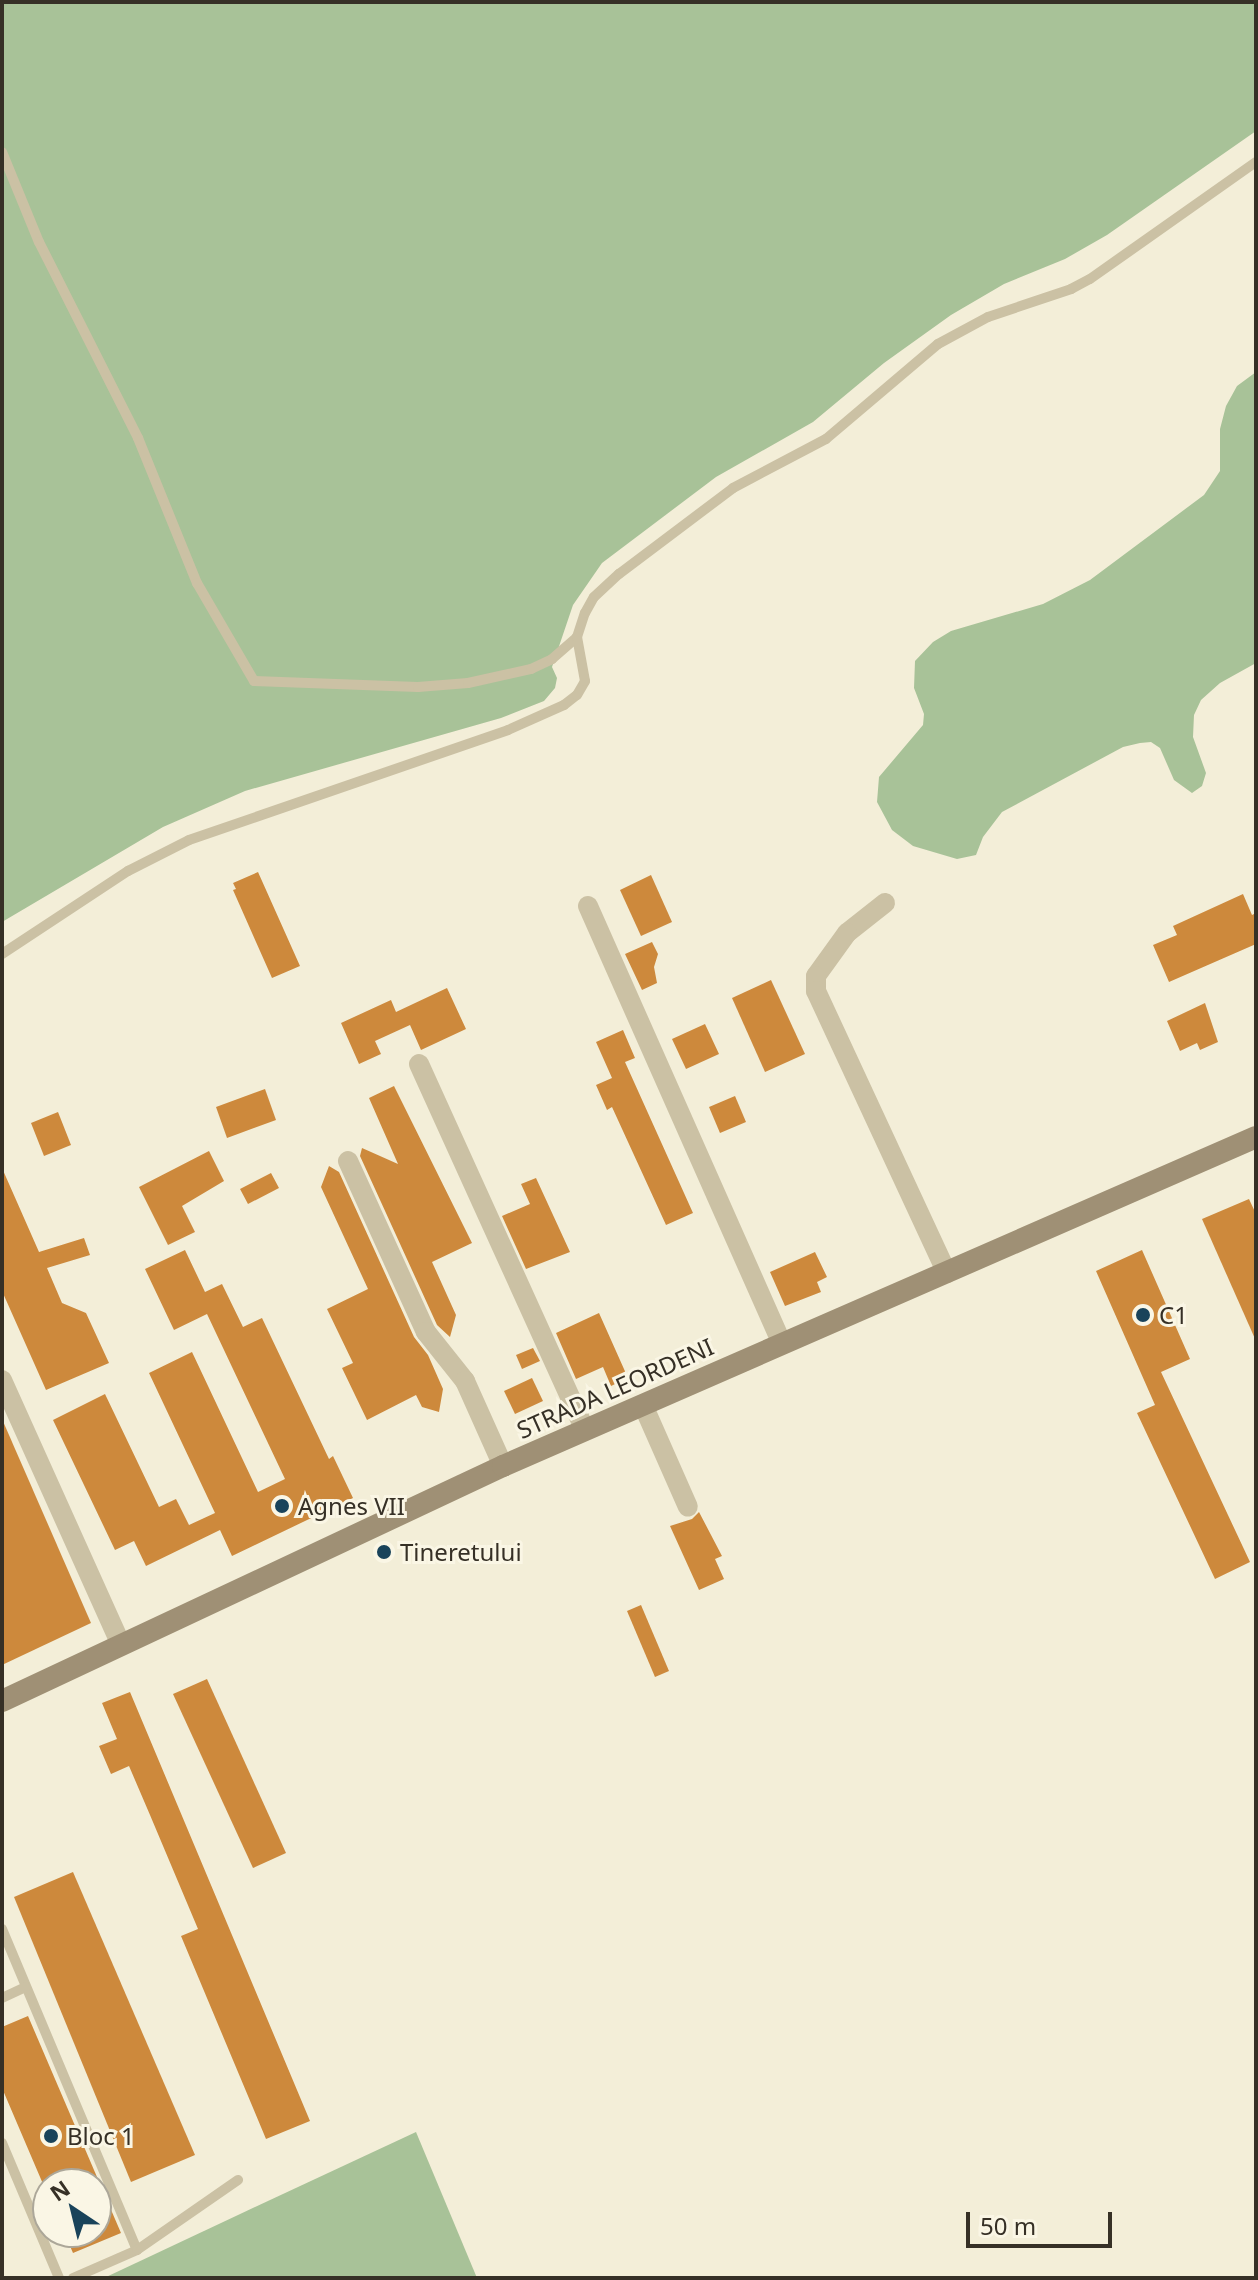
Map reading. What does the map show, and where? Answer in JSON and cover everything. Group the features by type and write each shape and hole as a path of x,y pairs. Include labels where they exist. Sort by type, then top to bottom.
{"main road":[{"name":"STRADA LEORDENI","path":"2,1701 503,1466 1256,1137"}],"street":[{"path":"885,903 840,943 816,976 816,991 947,1273"},
{"path":"588,906 782,1344"},
{"path":"419,1064 585,1430"},
{"path":"348,1161 426,1332 465,1381 503,1466"},
{"path":"2,1380 120,1643"},
{"path":"643,1405 688,1507"}],"lane":[{"path":"2,152 39,242 138,438 197,583 254,681 418,687 468,683 531,669 552,659 577,637"},
{"path":"2,954 128,871 189,840 508,730 564,705 577,695 585,681 577,637 585,613 605,585 733,488 826,439 938,344 988,317 1056,295 1090,279 1256,162"},
{"path":"2,1929 137,2250"},
{"path":"2,1998 26,1987"},
{"path":"2,2143 59,2278"},
{"path":"73,2278 137,2250 238,2180"}],"green space":[{"path":"2,2 1256,2 1256,131 1107,235 1065,259 1004,284 951,315 884,363 813,422 716,477 602,563 573,605 552,667 557,678 555,688 544,701 501,718 245,791 163,827 2,922"},
{"path":"1256,372 1256,663 1220,683 1201,700 1194,715 1193,737 1206,773 1202,786 1192,793 1174,780 1160,748 1151,742 1140,743 1123,747 1002,812 983,837 976,855 957,859 913,846 892,830 877,802 879,777 923,725 924,714 914,688 915,661 933,642 951,631 1043,604 1090,580 1204,495 1220,471 1220,429 1226,406 1237,386"},
{"path":"416,2132 477,2278 104,2278 238,2215"}],"building":[{"path":"258,872 300,966 272,978 233,890 236,889 233,883"},
{"path":"651,875 672,922 641,936 620,890"},
{"path":"1243,894 1252,915 1256,913 1256,944 1169,982 1153,945 1177,935 1173,926"},
{"path":"652,942 658,954 654,967 657,983 642,990 625,954"},
{"path":"771,980 805,1054 765,1072 732,998"},
{"path":"447,988 466,1029 421,1050 410,1025 375,1041 381,1054 359,1064 341,1023 391,1000 396,1012"},
{"path":"1205,1003 1218,1042 1200,1050 1197,1043 1180,1051 1167,1021"},
{"path":"705,1024 719,1054 686,1069 672,1039"},
{"path":"623,1030 635,1058 625,1062 693,1213 666,1225 612,1107 607,1110 596,1085 612,1078 596,1042"},
{"path":"394,1086 472,1243 432,1262 456,1315 450,1337 437,1325 360,1156 362,1148 398,1164 369,1098"},
{"path":"265,1089 276,1120 227,1138 216,1107"},
{"path":"735,1096 746,1122 720,1133 709,1107"},
{"path":"58,1112 71,1145 44,1156 31,1123"},
{"path":"209,1151 224,1181 182,1206 195,1232 168,1245 139,1187"},
{"path":"329,1166 339,1172 414,1337 428,1355 443,1389 439,1412 422,1407 416,1395 367,1420 342,1368 353,1363 327,1309 368,1289 321,1187"},
{"path":"2,1168 39,1252 84,1238 90,1255 47,1268 62,1303 86,1313 109,1363 46,1390 2,1291"},
{"path":"271,1173 279,1188 248,1204 240,1189"},
{"path":"536,1178 570,1252 526,1269 502,1216 530,1204 521,1184"},
{"path":"1249,1199 1256,1214 1256,1341 1202,1219"},
{"path":"185,1250 205,1292 222,1284 243,1327 262,1318 329,1459 333,1456 353,1498 232,1556 220,1530 146,1566 134,1541 115,1550 53,1420 105,1394 159,1507 176,1499 189,1525 215,1513 149,1373 192,1352 258,1492 285,1479 207,1314 174,1330 145,1269"},
{"path":"1142,1250 1190,1359 1161,1372 1250,1562 1215,1579 1137,1413 1155,1405 1096,1271"},
{"path":"815,1252 827,1277 817,1282 821,1292 785,1306 770,1272"},
{"path":"599,1313 628,1378 611,1386 603,1367 576,1379 556,1333"},
{"path":"533,1348 540,1361 522,1369 516,1355"},
{"path":"532,1378 543,1401 515,1414 504,1391"},
{"path":"2,1419 91,1623 2,1665"},
{"path":"699,1512 722,1556 715,1559 724,1579 699,1590 670,1526 692,1519"},
{"path":"641,1605 669,1671 655,1677 627,1611"},
{"path":"207,1679 286,1853 253,1868 173,1694"},
{"path":"130,1692 310,2121 266,2139 181,1936 198,1929 150,1815 129,1766 111,1774 99,1746 117,1739 102,1703"},
{"path":"73,1872 195,2155 131,2182 14,1897"},
{"name":"Bloc 1","path":"28,2016 93,2168 36,2168 2,2088 2,2027"},
{"name":"Bloc 1","path":"112,2212 121,2233 112,2237"}],"place":[{"name":"C1","path":"1143,1315"},
{"name":"Agnes VII","path":"282,1506"},
{"name":"Tineretului","path":"384,1552"},
{"name":"Bloc 1","path":"51,2136"}]}
